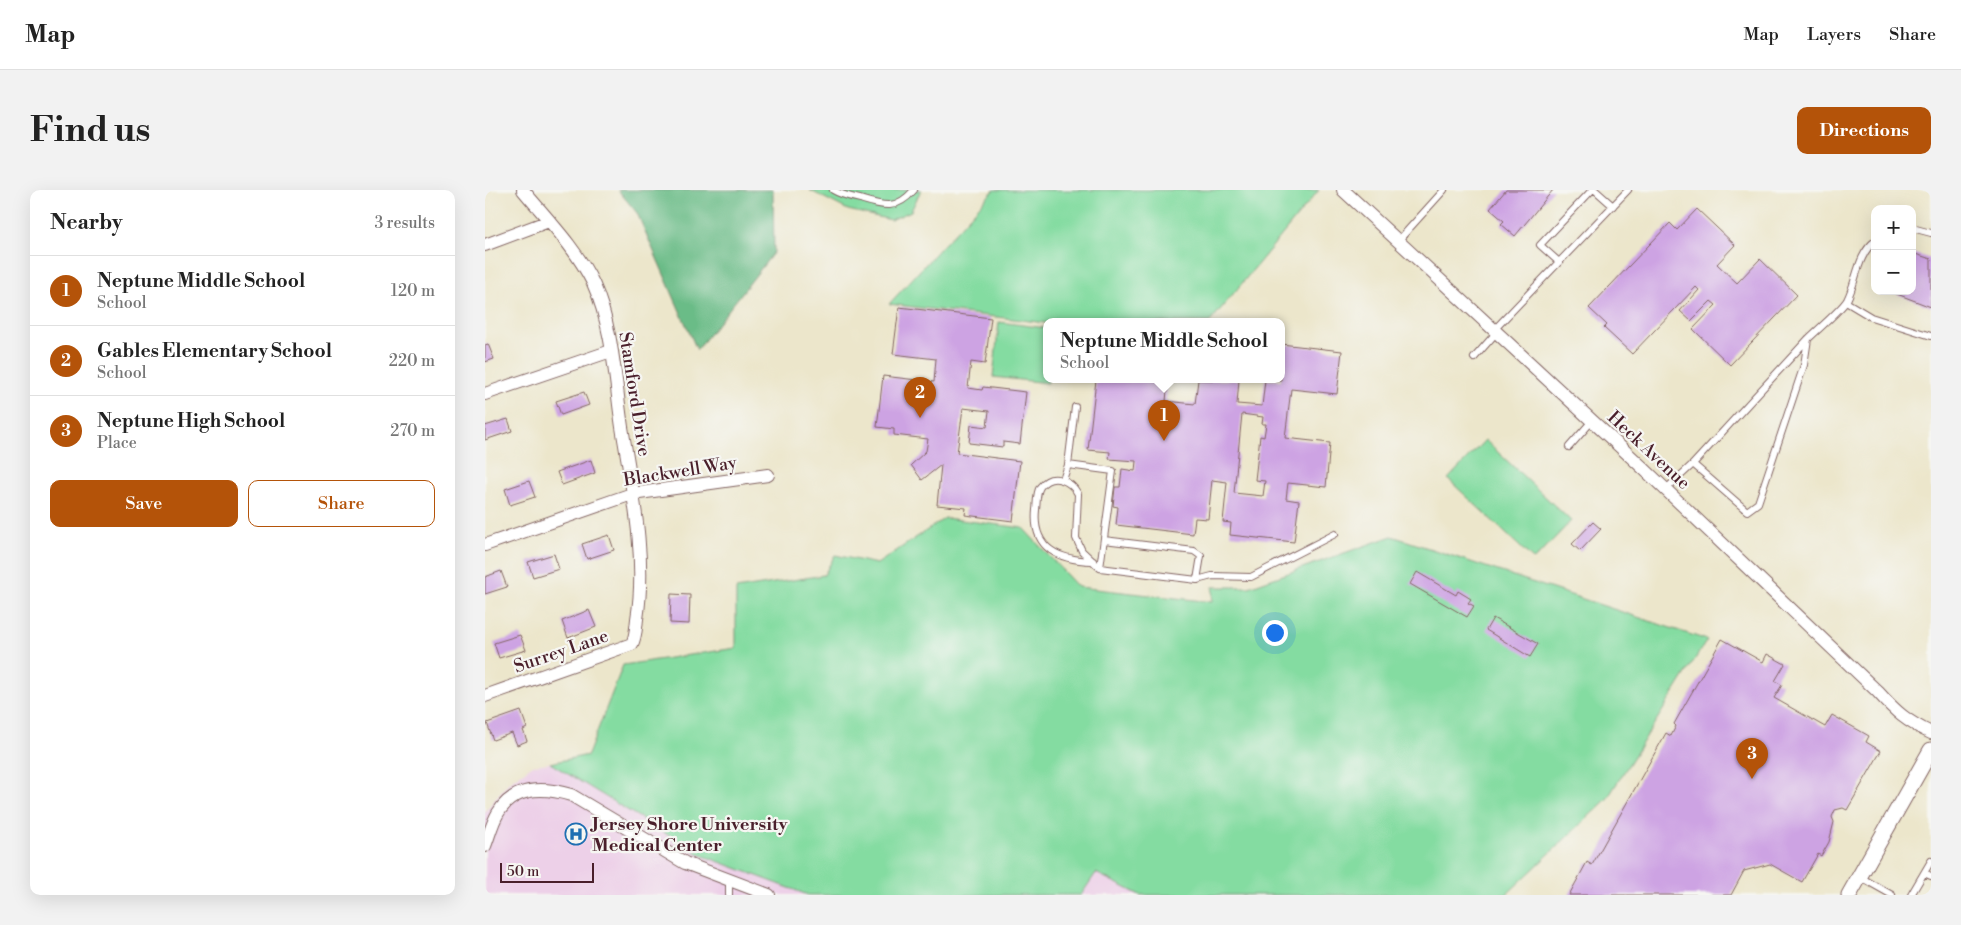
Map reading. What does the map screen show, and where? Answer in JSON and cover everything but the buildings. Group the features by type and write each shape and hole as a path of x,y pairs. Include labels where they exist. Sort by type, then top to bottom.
{"street":[{"name":"Stamford Drive","path":"523,190 575,253 593,283 602,305 611,351 638,537 640,584 636,628"},
{"name":"Heck Avenue","path":"1343,190 1665,490 1878,692 1897,714 1931,733"},
{"path":"485,244 549,221"},
{"path":"485,394 611,351"},
{"name":"Blackwell Way","path":"485,545 632,494 768,475"},
{"name":"Surrey Lane","path":"485,696 625,648 634,639 636,628"},
{"path":"1849,895 1931,750"},
{"path":"485,846 497,814 505,803 516,795 531,790 553,790 571,795 685,863 769,895"}],"lane":[{"path":"833,190 881,206 901,202 914,190"},
{"path":"1398,242 1443,190"},
{"path":"1559,262 1540,245 1594,190 1613,206"},
{"path":"1473,358 1559,262 1628,190"},
{"path":"1916,229 1931,233"},
{"path":"1665,490 1693,464 1808,340 1846,302 1861,260 1871,246"},
{"path":"1846,302 1871,316 1931,336"},
{"path":"1693,464 1747,510 1758,503 1804,365 1808,340"},
{"path":"1063,480 1068,464 1075,407"},
{"path":"1569,447 1592,421"},
{"path":"1068,464 1113,471 1100,568"},
{"path":"1093,561 1073,560 1055,553 1040,539 1035,517 1040,487 1050,480 1063,480 1071,484 1079,494 1076,538 1082,551 1093,561 1100,568 1197,580 1212,576 1251,577 1335,534"},
{"path":"1104,540 1194,552 1201,556 1197,580"},
{"path":"1911,895 1931,861"},
{"path":"1924,872 1931,876"},
{"path":"1859,877 1893,895"},
{"path":"729,881 729,895"}],"shaded area":[{"name":"Jersey Shore University Medical Center","path":"550,763 701,855 808,895 485,895 485,813 508,783 533,765"},
{"path":"1096,873 1140,895 1081,895"}],"green space":[{"path":"618,190 773,190 774,252 697,350 637,213"},
{"path":"809,190 921,190 911,211 891,220 848,210"},
{"path":"994,190 1319,190 1213,318 1043,318 1043,323 889,304"},
{"path":"999,322 1043,328 1043,382 993,377"},
{"path":"1485,440 1571,521 1534,560 1448,479"},
{"path":"945,518 1023,528 1078,587 1212,602 1213,587 1249,587 1392,536 1707,640 1607,799 1506,895 1140,895 1096,873 1081,895 808,895 701,855 550,763 588,755 623,665 736,648 736,589 824,575 835,555 877,564"}],"place":[{"name":"Gables Elementary School","path":"920,418"},
{"name":"Neptune Middle School","path":"1164,441"},
{"name":"Neptune High School","path":"1752,779"},
{"name":"Jersey Shore University Medical Center","path":"576,834"}]}
